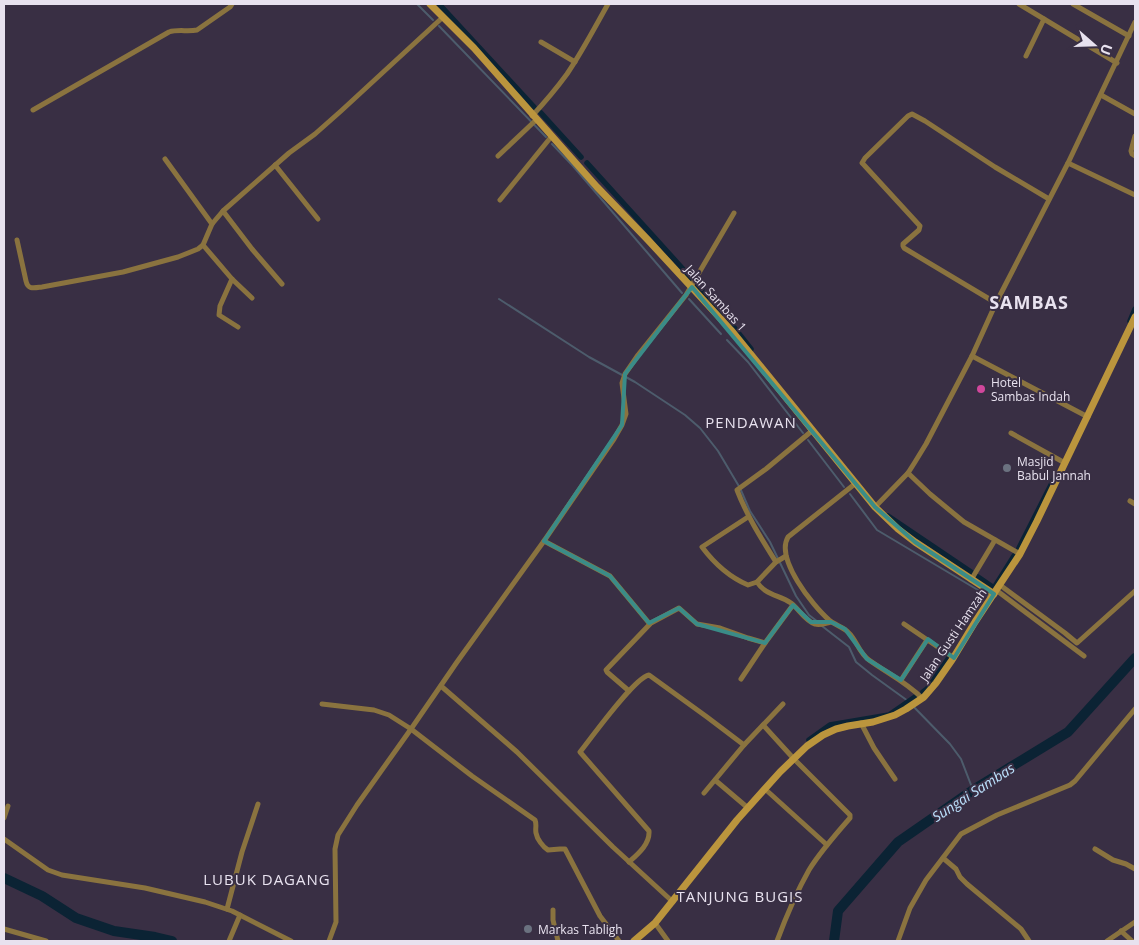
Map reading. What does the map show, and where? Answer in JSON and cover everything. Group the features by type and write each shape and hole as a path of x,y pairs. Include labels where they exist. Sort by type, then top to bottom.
{"street":[{"path":"33,110 169,32 197,30 232,4"},
{"name":"Jalan Sambas 1","path":"430,4 474,48 596,187 692,286 746,348 875,507 914,542 971,580 997,590"},
{"path":"498,156 535,119 575,62 608,4"},
{"path":"1019,4 1116,63"},
{"path":"1073,4 1129,36"},
{"path":"17,240 27,285 31,288 123,272 178,257 198,249 203,245 212,224 223,211 275,165 315,134 443,17"},
{"path":"1026,56 1044,19"},
{"path":"875,507 908,472 926,444 1068,163 1135,22"},
{"path":"541,42 575,62"},
{"path":"1101,95 1135,114"},
{"path":"996,303 902,246 919,230 920,226 862,163 912,114 1049,199"},
{"path":"1135,136 1131,151 1135,156"},
{"path":"500,200 552,137"},
{"path":"165,159 212,224"},
{"path":"1068,163 1135,195"},
{"path":"275,165 318,219"},
{"path":"223,211 282,284"},
{"path":"330,941 336,922 336,839 356,805 442,686 614,439 625,419 626,409 622,383 624,376 692,286 734,213"},
{"path":"203,245 232,279 252,298"},
{"path":"232,279 218,315 238,327"},
{"name":"Jalan Gusti Hamzah","path":"634,941 655,923 748,808 807,746 823,735 842,727 896,715 920,699 936,683 1020,554 1135,317"},
{"path":"972,356 1088,417"},
{"path":"813,430 736,490 748,517 758,533 792,571 802,589 829,622 848,632 854,638 859,650 867,658 901,680 920,699"},
{"path":"1011,434 1065,463"},
{"path":"908,472 930,494 964,522 1020,554"},
{"path":"748,517 702,547 713,562 731,576 748,585 757,582 781,559 788,537 856,483"},
{"path":"1130,501 1135,504"},
{"path":"971,580 995,540"},
{"path":"544,541 610,576 650,624"},
{"path":"757,582 770,594 793,605 811,622 819,625 829,622"},
{"path":"997,590 1065,633 1077,643 1135,591"},
{"path":"997,590 1084,656"},
{"path":"741,679 793,605"},
{"path":"629,691 606,670 650,624 678,608 697,624 720,628 765,643"},
{"path":"904,624 954,658"},
{"path":"901,680 927,640"},
{"path":"629,862 645,846 648,831 580,752 629,691 643,677 649,674 744,745"},
{"path":"442,686 517,752 629,862 673,902"},
{"path":"322,704 374,710 389,716 411,729 472,776 535,820 537,823 536,835 545,849 565,849 600,916 619,941"},
{"path":"704,793 744,745 783,704"},
{"path":"898,941 910,908 926,880 962,833 997,815 1066,788 1073,783 1135,709"},
{"path":"861,724 874,748 895,779"},
{"path":"763,725 850,815 850,818 813,864 802,882 777,941"},
{"path":"715,780 748,808"},
{"path":"765,789 828,845"},
{"path":"226,909 258,804"},
{"path":"4,818 8,806"},
{"path":"4,840 48,870 56,873 145,888 199,900 240,915 291,941"},
{"path":"1096,849 1135,870"},
{"path":"943,858 956,869 960,877 967,884 1022,929 1030,941"},
{"path":"553,910 558,941"},
{"path":"228,941 240,915"},
{"path":"1107,941 1135,922"},
{"path":"655,923 668,941"},
{"path":"4,929 46,941"},
{"path":"1121,931 1132,941"}],"highlighted area":[{"path":"692,287 875,507 915,542 994,594 954,658 928,639 901,680 867,659 845,629 831,622 811,622 793,605 765,643 697,624 679,608 649,623 610,576 544,541 622,425 625,374"}],"waterway":[{"path":"417,4 433,20"},
{"path":"439,4 534,107"},
{"path":"439,26 546,137"},
{"path":"541,113 581,157"},
{"path":"552,144 682,293"},
{"path":"587,163 691,278"},
{"path":"697,285 722,313"},
{"path":"499,299 589,357 635,382 685,415 700,428 718,451 740,488 750,511 770,542 796,596 809,615 818,622"},
{"path":"689,299 721,334"},
{"path":"1130,321 1135,309"},
{"path":"728,320 751,349"},
{"path":"727,340 748,362 803,433"},
{"path":"808,440 844,487"},
{"path":"1019,548 1054,479"},
{"path":"850,494 877,530 988,596"},
{"path":"888,516 971,572"},
{"path":"978,577 994,588 1014,556"},
{"path":"822,626 849,647 856,662 908,701 950,744 961,759 973,790"},
{"name":"Sungai Sambas","path":"834,941 838,911 898,842 973,790 1068,732 1135,658"},
{"path":"923,692 948,659"},
{"path":"809,740 830,725 889,715 915,697"},
{"path":"4,878 42,896 76,918 114,931 172,941"}],"place":[{"name":"Hotel Sambas Indah","path":"981,389"},
{"name":"Masjid Babul Jannah","path":"1007,468"},
{"name":"Markas Tabligh","path":"528,929"}],"district":[{"name":"SAMBAS","path":"1029,302"},
{"name":"PENDAWAN","path":"751,422"},
{"name":"LUBUK DAGANG","path":"267,879"},
{"name":"TANJUNG BUGIS","path":"740,896"}]}
